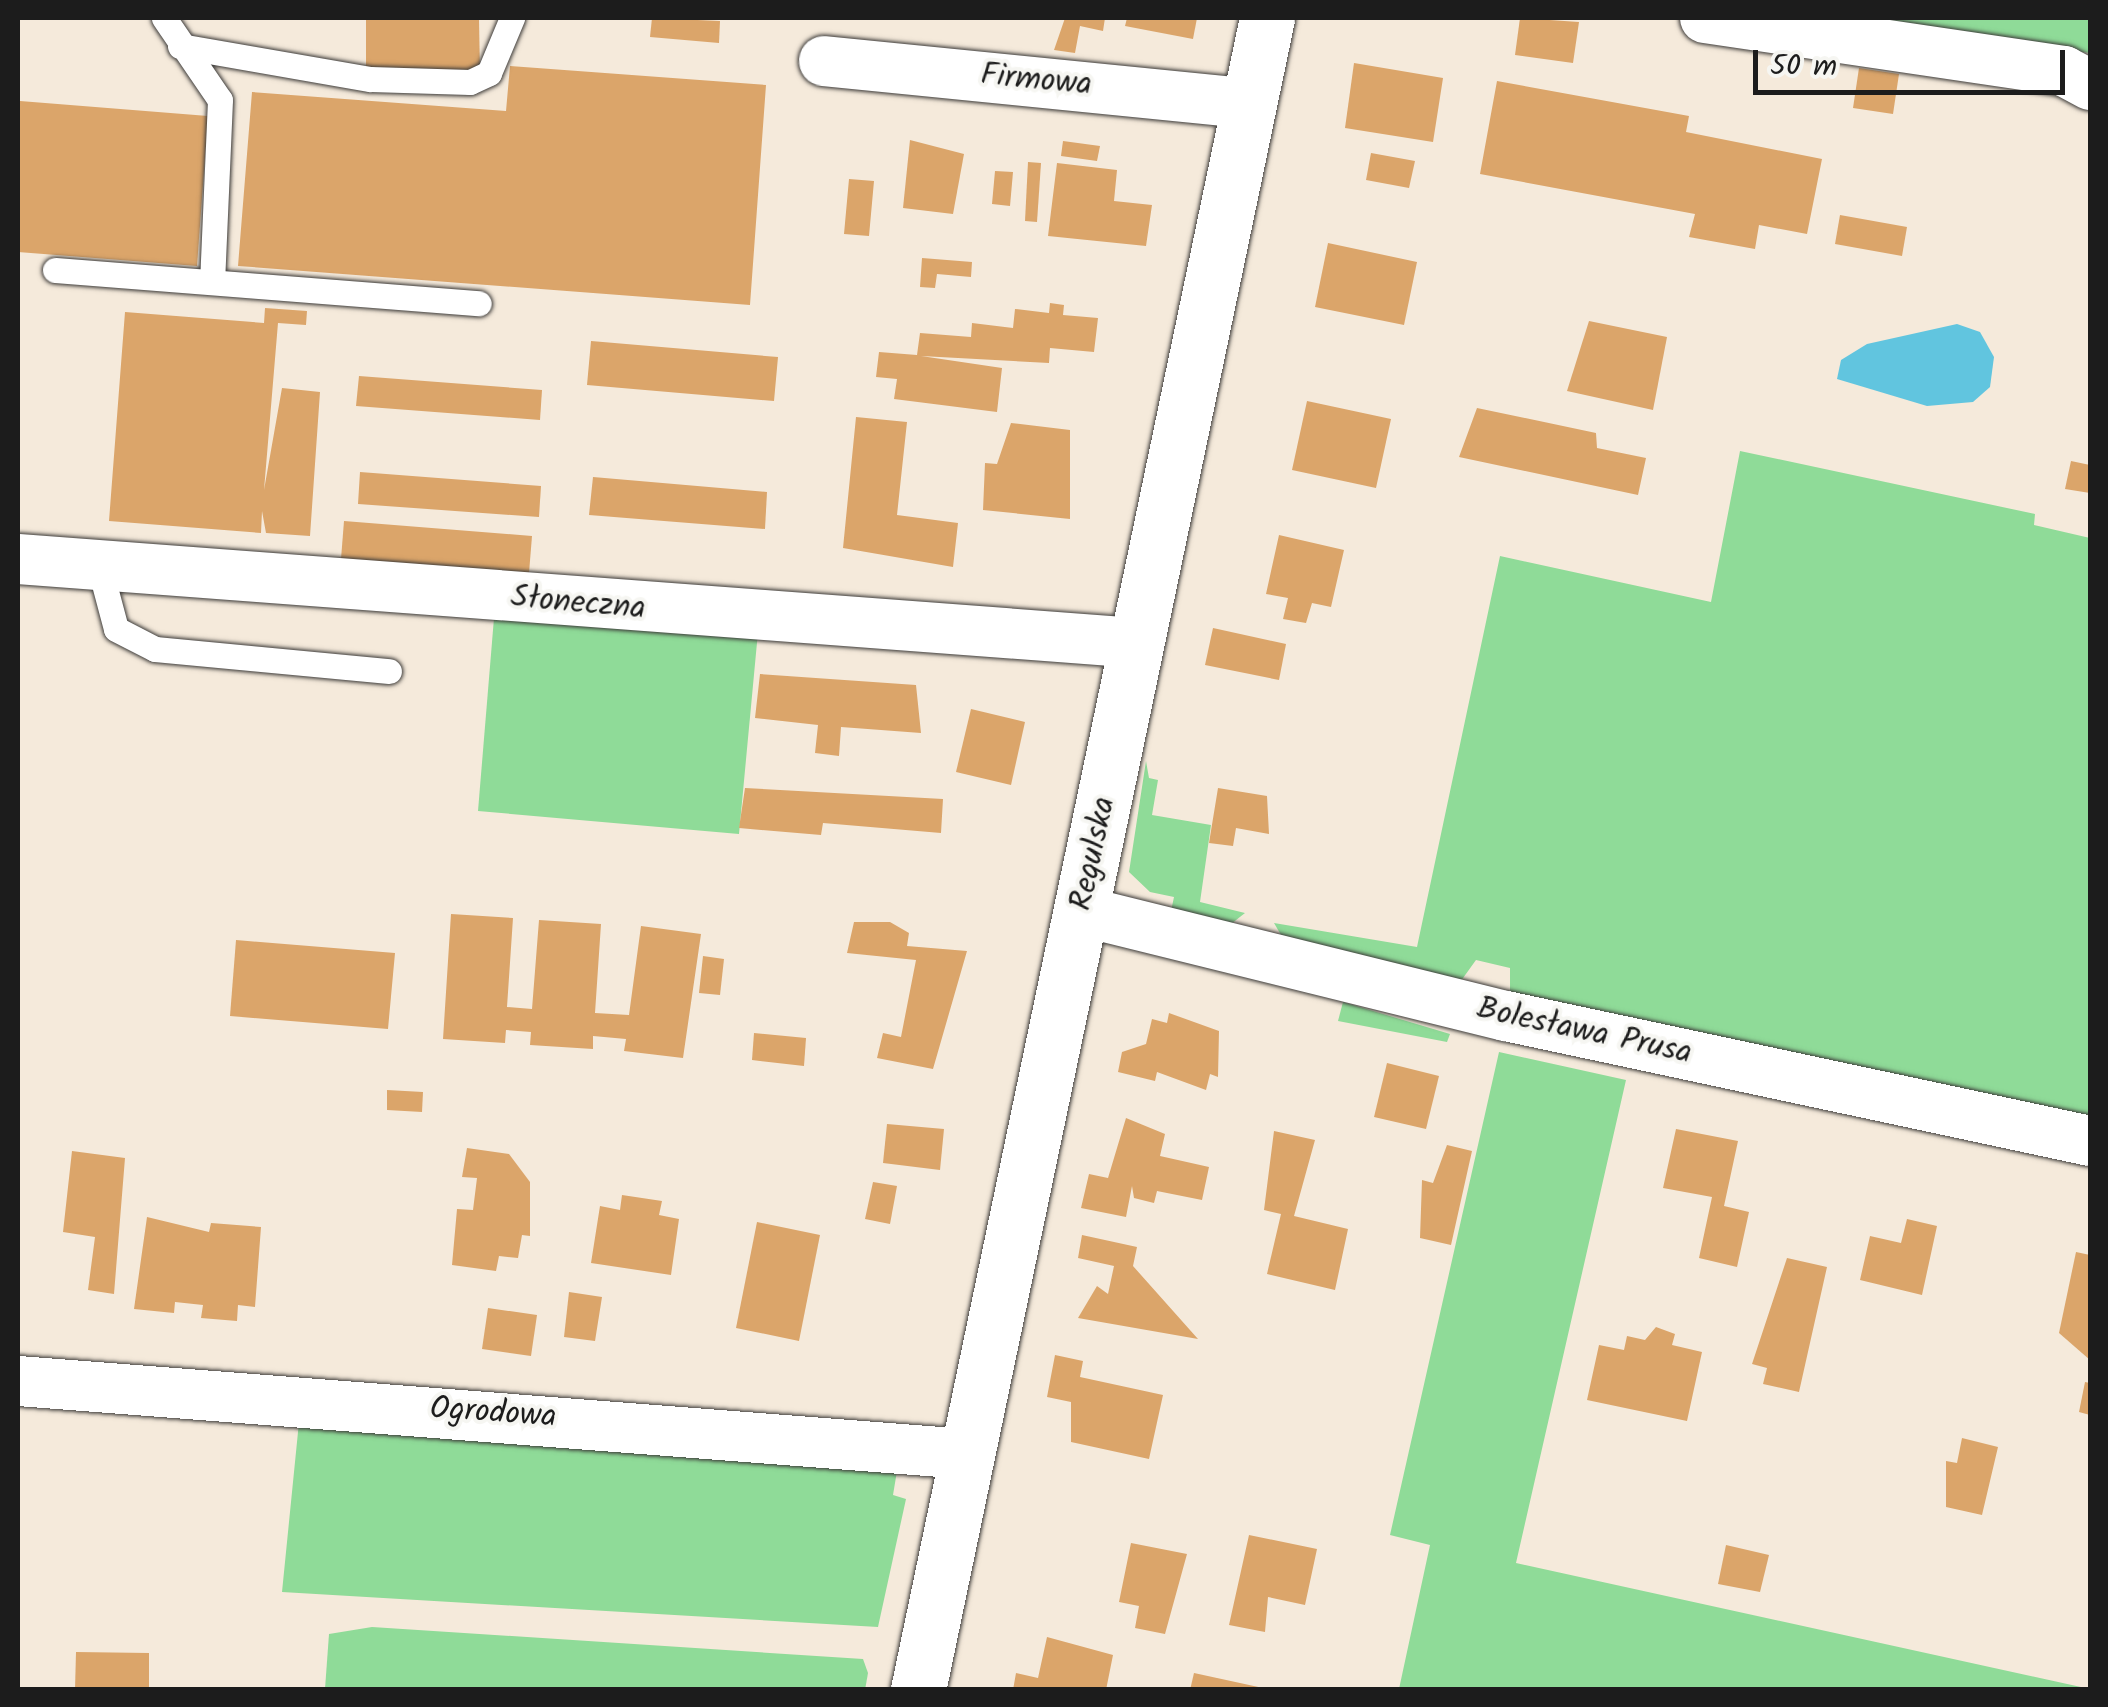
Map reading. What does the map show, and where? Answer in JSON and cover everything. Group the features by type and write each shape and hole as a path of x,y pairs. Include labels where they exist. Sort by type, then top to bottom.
{"street":[{"name":"Regulska","path":"918,1690 1267,18"},
{"path":"1705,18 2064,71 2090,85"},
{"name":"Firmowa","path":"824,61 1248,103"},
{"name":"Słoneczna","path":"18,559 1139,643"},
{"name":"Bolesława Prusa","path":"1081,911 1506,1016 2090,1141"},
{"name":"Ogrodowa","path":"18,1382 967,1454"}],"lane":[{"path":"164,18 220,100 212,282"},
{"path":"180,46 370,79 470,82 489,73 512,18"},
{"path":"55,270 479,303"},
{"path":"98,565 116,629 155,650 389,670"}],"green space":[{"path":"1839,18 2090,18 2090,53 1925,30"},
{"path":"1740,451 2035,514 2034,525 2090,538 2090,1123 1510,999 1510,968 1476,960 1458,985 1281,935 1274,923 1417,947 1500,556 1711,602"},
{"path":"494,618 758,632 739,834 478,811"},
{"path":"1146,761 1149,778 1158,780 1152,815 1211,825 1200,902 1245,913 1231,924 1171,911 1174,897 1150,892 1129,872"},
{"path":"1343,1002 1450,1034 1447,1042 1338,1021"},
{"path":"1499,1052 1626,1080 1516,1563 2090,1689 1399,1689 1430,1545 1390,1535"},
{"path":"299,1422 897,1471 893,1495 906,1499 878,1627 282,1592"},
{"path":"372,1627 863,1659 868,1673 865,1690 325,1689 329,1634"}],"water":[{"path":"1957,324 1980,332 1994,357 1990,387 1973,402 1927,406 1837,379 1841,360 1867,344"}],"building":[{"path":"366,18 479,18 480,76 366,75"},
{"path":"652,18 720,21 719,43 650,37"},
{"path":"1065,18 1105,18 1103,31 1080,26 1075,53 1054,50"},
{"path":"1127,18 1197,18 1193,39 1125,26"},
{"path":"1520,18 1579,22 1573,63 1515,55"},
{"path":"1354,63 1443,78 1433,142 1345,128"},
{"path":"510,66 766,85 750,305 238,266 252,92 506,111"},
{"path":"1859,68 1899,74 1893,114 1853,108"},
{"path":"1497,81 1689,116 1686,132 1822,159 1807,234 1759,225 1755,249 1689,237 1695,214 1480,174"},
{"path":"20,101 208,116 197,266 18,252"},
{"path":"910,140 964,154 953,214 903,208"},
{"path":"1063,141 1100,146 1097,161 1061,156"},
{"path":"1371,153 1415,161 1409,188 1366,180"},
{"path":"1028,162 1041,163 1037,222 1025,221"},
{"path":"1057,163 1117,170 1114,201 1152,205 1146,246 1048,236"},
{"path":"995,171 1013,172 1010,206 992,204"},
{"path":"849,179 874,181 869,236 844,234"},
{"path":"1840,215 1907,227 1902,256 1835,244"},
{"path":"1328,243 1417,262 1404,325 1315,307"},
{"path":"922,258 972,262 971,277 937,274 935,288 920,287"},
{"path":"1050,303 1064,305 1063,315 1098,318 1094,352 1050,348 1049,363 921,356 1002,368 997,412 894,399 897,379 876,377 879,352 917,355 920,333 971,337 972,323 1013,328 1015,309 1049,313"},
{"path":"265,308 307,311 306,325 278,323 264,490 282,388 320,392 310,536 266,533 262,511 261,533 109,521 125,312 264,323"},
{"path":"1589,321 1667,337 1653,410 1567,391"},
{"path":"591,341 778,357 774,401 587,385"},
{"path":"359,376 542,390 540,420 356,406"},
{"path":"1307,401 1391,419 1376,488 1292,470"},
{"path":"1477,408 1596,433 1597,448 1646,458 1638,495 1459,457"},
{"path":"856,417 907,422 897,515 958,523 953,567 843,548"},
{"path":"1011,423 1070,430 1070,519 983,510 985,463 997,464"},
{"path":"2071,461 2090,465 2090,493 2065,489"},
{"path":"360,472 541,486 539,517 358,504"},
{"path":"593,477 767,492 765,529 589,515"},
{"path":"344,521 532,536 529,573 341,559"},
{"path":"1279,535 1344,550 1331,607 1312,603 1306,623 1283,619 1288,598 1266,594"},
{"path":"1213,628 1286,644 1279,680 1205,665"},
{"path":"760,674 916,685 921,733 841,727 839,756 815,753 818,725 755,718"},
{"path":"971,709 1025,722 1011,785 956,772"},
{"path":"745,788 943,799 941,833 823,823 821,835 739,828"},
{"path":"1218,788 1267,796 1269,834 1236,828 1233,846 1209,843"},
{"path":"451,914 513,918 507,1007 532,1009 539,920 601,924 595,1013 629,1015 641,926 701,934 683,1058 624,1051 626,1039 593,1036 593,1049 530,1045 531,1032 506,1030 505,1043 443,1039"},
{"path":"854,922 890,922 909,933 907,946 967,951 933,1069 877,1058 883,1033 901,1037 916,960 847,953"},
{"path":"236,940 395,953 388,1029 230,1016"},
{"path":"703,956 724,959 720,995 699,993"},
{"path":"1169,1013 1219,1031 1218,1077 1210,1074 1206,1090 1157,1072 1155,1081 1118,1072 1122,1052 1146,1044 1152,1019 1167,1023"},
{"path":"754,1033 806,1038 804,1066 752,1060"},
{"path":"1387,1063 1439,1076 1426,1129 1374,1117"},
{"path":"387,1090 423,1092 422,1112 387,1110"},
{"path":"1126,1118 1165,1134 1160,1156 1209,1167 1202,1200 1157,1191 1154,1203 1134,1198 1132,1186 1126,1217 1081,1208 1089,1174 1108,1178"},
{"path":"887,1124 944,1129 940,1170 883,1163"},
{"path":"1676,1129 1738,1141 1724,1206 1749,1212 1737,1267 1699,1258 1712,1197 1663,1188"},
{"path":"1274,1131 1315,1140 1294,1216 1348,1229 1335,1290 1267,1274 1281,1214 1264,1210"},
{"path":"1447,1145 1472,1151 1451,1245 1420,1238 1422,1180 1433,1183"},
{"path":"467,1148 509,1154 530,1182 530,1236 522,1235 518,1258 499,1256 496,1271 452,1265 457,1209 473,1210 477,1178 462,1177"},
{"path":"72,1151 125,1158 114,1294 88,1290 95,1237 63,1232"},
{"path":"873,1182 897,1186 890,1224 865,1219"},
{"path":"622,1195 662,1201 659,1215 679,1219 671,1275 591,1263 600,1206 620,1210"},
{"path":"147,1217 209,1232 211,1223 261,1227 255,1307 238,1305 237,1321 201,1318 203,1305 175,1302 174,1313 134,1309"},
{"path":"1907,1219 1937,1226 1922,1295 1860,1280 1870,1236 1901,1243"},
{"path":"757,1222 820,1235 799,1341 736,1328"},
{"path":"1082,1235 1137,1247 1133,1266 1198,1339 1078,1318 1097,1286 1108,1294 1114,1266 1078,1258"},
{"path":"2076,1252 2090,1255 2090,1360 2059,1333"},
{"path":"1787,1258 1827,1267 1799,1392 1763,1384 1767,1368 1752,1364"},
{"path":"569,1292 602,1297 595,1341 564,1337"},
{"path":"488,1308 537,1315 531,1356 482,1349"},
{"path":"1656,1327 1675,1334 1672,1345 1702,1352 1687,1421 1587,1400 1599,1345 1624,1350 1627,1336 1645,1340"},
{"path":"1055,1355 1083,1361 1080,1377 1163,1395 1149,1459 1071,1442 1071,1402 1047,1397"},
{"path":"2085,1382 2090,1383 2090,1415 2079,1412"},
{"path":"1962,1438 1998,1447 1982,1515 1946,1507 1946,1461 1957,1463"},
{"path":"1249,1535 1317,1549 1305,1605 1268,1597 1265,1632 1229,1625"},
{"path":"1131,1543 1187,1554 1165,1634 1135,1628 1139,1606 1119,1602"},
{"path":"1726,1545 1769,1555 1760,1592 1718,1584"},
{"path":"1047,1637 1113,1655 1106,1690 1013,1690 1016,1673 1038,1678"},
{"path":"76,1652 149,1653 149,1690 75,1690"},
{"path":"1194,1673 1263,1688 1263,1690 1190,1690"}]}
